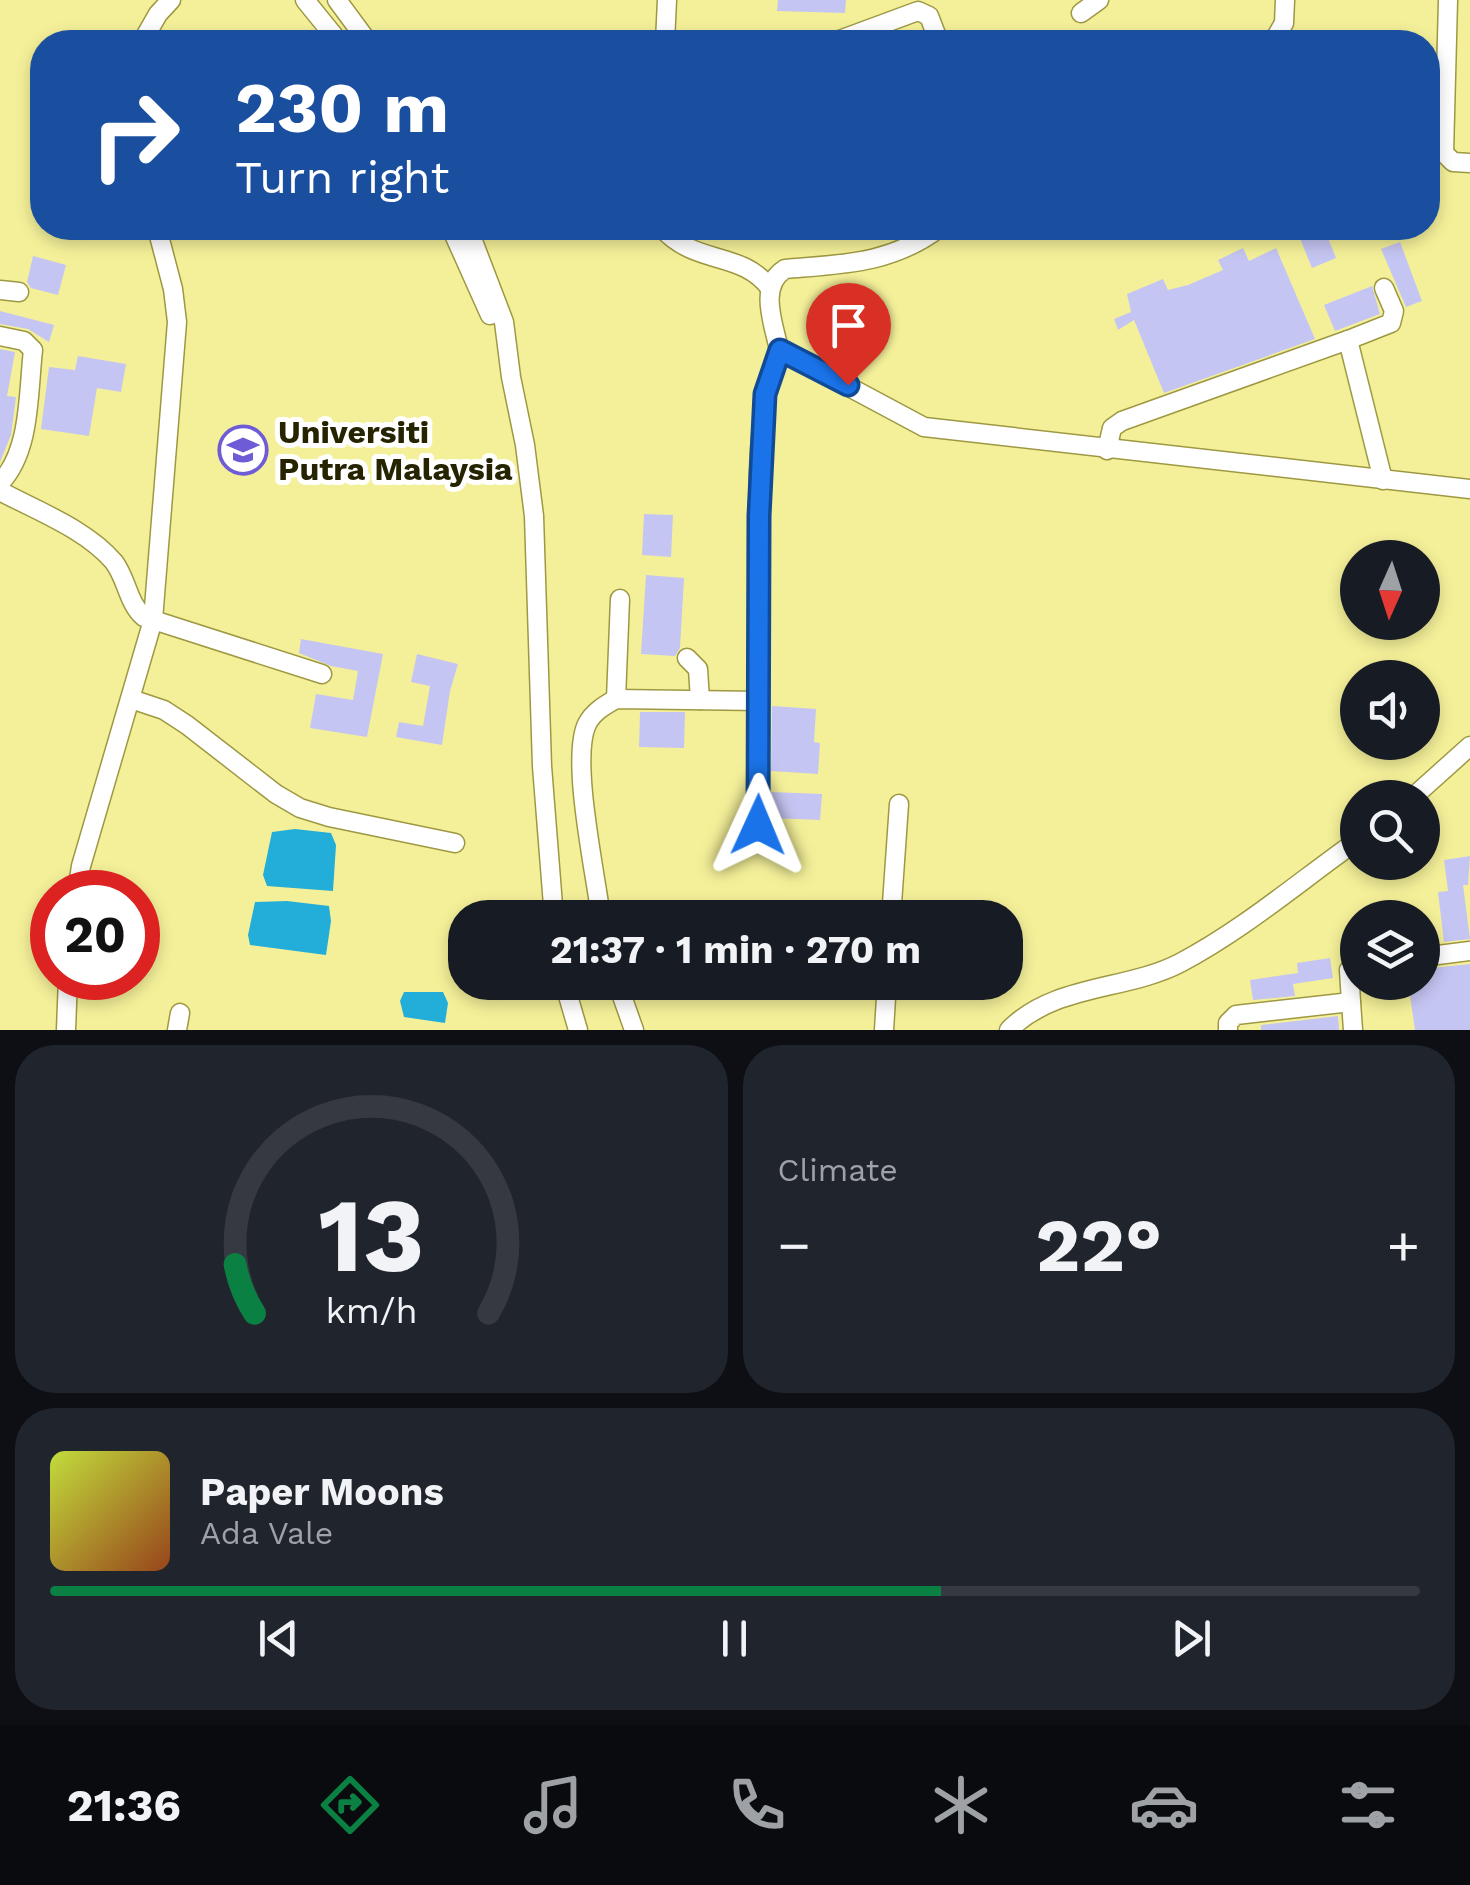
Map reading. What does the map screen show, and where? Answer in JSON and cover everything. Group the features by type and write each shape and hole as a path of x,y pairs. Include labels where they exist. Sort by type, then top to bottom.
{"street":[{"path":"149,30 171,0"},
{"path":"337,0 359,30"},
{"path":"666,30 667,0"},
{"path":"1081,13 1099,0"},
{"path":"1280,30 1285,0"},
{"path":"1448,0 1443,145 1448,159 1470,163"},
{"path":"306,3 329,30"},
{"path":"867,30 918,11 929,16 934,30"},
{"path":"80,870 153,620 178,322 160,240"},
{"path":"455,240 495,327 511,377"},
{"path":"473,240 504,322 534,516 542,766 553,900"},
{"path":"673,240 693,252 752,268 770,288"},
{"path":"758,825 759,516 765,394 777,359 770,288 777,274 785,269 872,261 922,240"},
{"path":"1107,450 1112,428 1122,421 1392,322 1394,312 1384,288"},
{"path":"0,336 24,341 33,350 9,452 10,473 0,483"},
{"path":"1348,340 1383,480"},
{"path":"777,359 924,427 1470,489"},
{"path":"0,491 94,542 116,564 139,614 322,674"},
{"path":"616,699 620,599"},
{"path":"687,658 698,668 700,700"},
{"path":"131,699 164,710 188,725 276,794 300,808 329,818 455,843"},
{"path":"599,900 580,762 586,724 600,708 616,699 760,701"},
{"path":"1432,780 1470,746"},
{"path":"893,900 899,804"},
{"path":"1009,1030 1018,1020 1050,1003 1176,965 1340,853"},
{"path":"1440,955 1470,951"},
{"path":"71,1000 74,1025"},
{"path":"569,1000 578,1030"},
{"path":"623,1000 634,1030"},
{"path":"884,1030 886,1000"},
{"path":"1228,1030 1228,1023 1236,1015 1351,1002 1353,1030"}],"water":[{"path":"295,829 331,833 336,845 333,891 267,886 263,875 272,832"},
{"path":"255,902 329,906 326,955 250,945 248,935"},
{"path":"404,992 443,992 448,1003 445,1023 404,1017 400,1001"}],"building":[{"path":"778,0 846,0 845,13 777,11"},
{"path":"1301,240 1329,240 1336,258 1312,268"},
{"path":"1400,242 1422,301 1406,307 1381,249"},
{"path":"1243,248 1249,261 1276,248 1315,339 1164,393 1134,320 1118,330 1114,319 1131,312 1127,294 1163,279 1168,290 1188,285 1223,270 1218,260"},
{"path":"33,256 66,265 58,295 31,288 27,282"},
{"path":"1372,286 1380,314 1335,331 1324,305"},
{"path":"0,311 54,325 49,342 28,329 0,324"},
{"path":"0,349 15,352 7,396 16,397 11,435 0,462"},
{"path":"78,356 126,364 121,392 97,388 89,436 41,429 49,367 75,370"},
{"path":"644,514 673,515 671,557 642,555"},
{"path":"646,575 684,578 680,648 675,656 641,654"},
{"path":"301,639 383,654 367,737 310,728 316,694 353,700 358,671 331,666 299,653"},
{"path":"417,654 458,664 442,745 396,737 399,722 423,726 430,686 411,682"},
{"path":"772,706 816,709 814,742 820,743 818,774 771,771"},
{"path":"640,712 685,712 684,748 639,747"},
{"path":"771,792 822,794 820,820 771,818"},
{"path":"1470,856 1468,885 1463,885 1470,939 1444,942 1438,892 1448,891 1444,860"},
{"path":"1330,958 1333,978 1293,984 1295,996 1253,1000 1250,980 1298,973 1297,963"},
{"path":"1470,964 1470,1030 1415,1030 1411,1000 1440,1000 1440,967"},
{"path":"1338,1016 1339,1030 1261,1030 1261,1025"}],"place":[{"name":"Universiti Putra Malaysia","path":"243,450"}],"route":[{"path":"758,825 759,516 765,394 780,350 848,385"}]}
